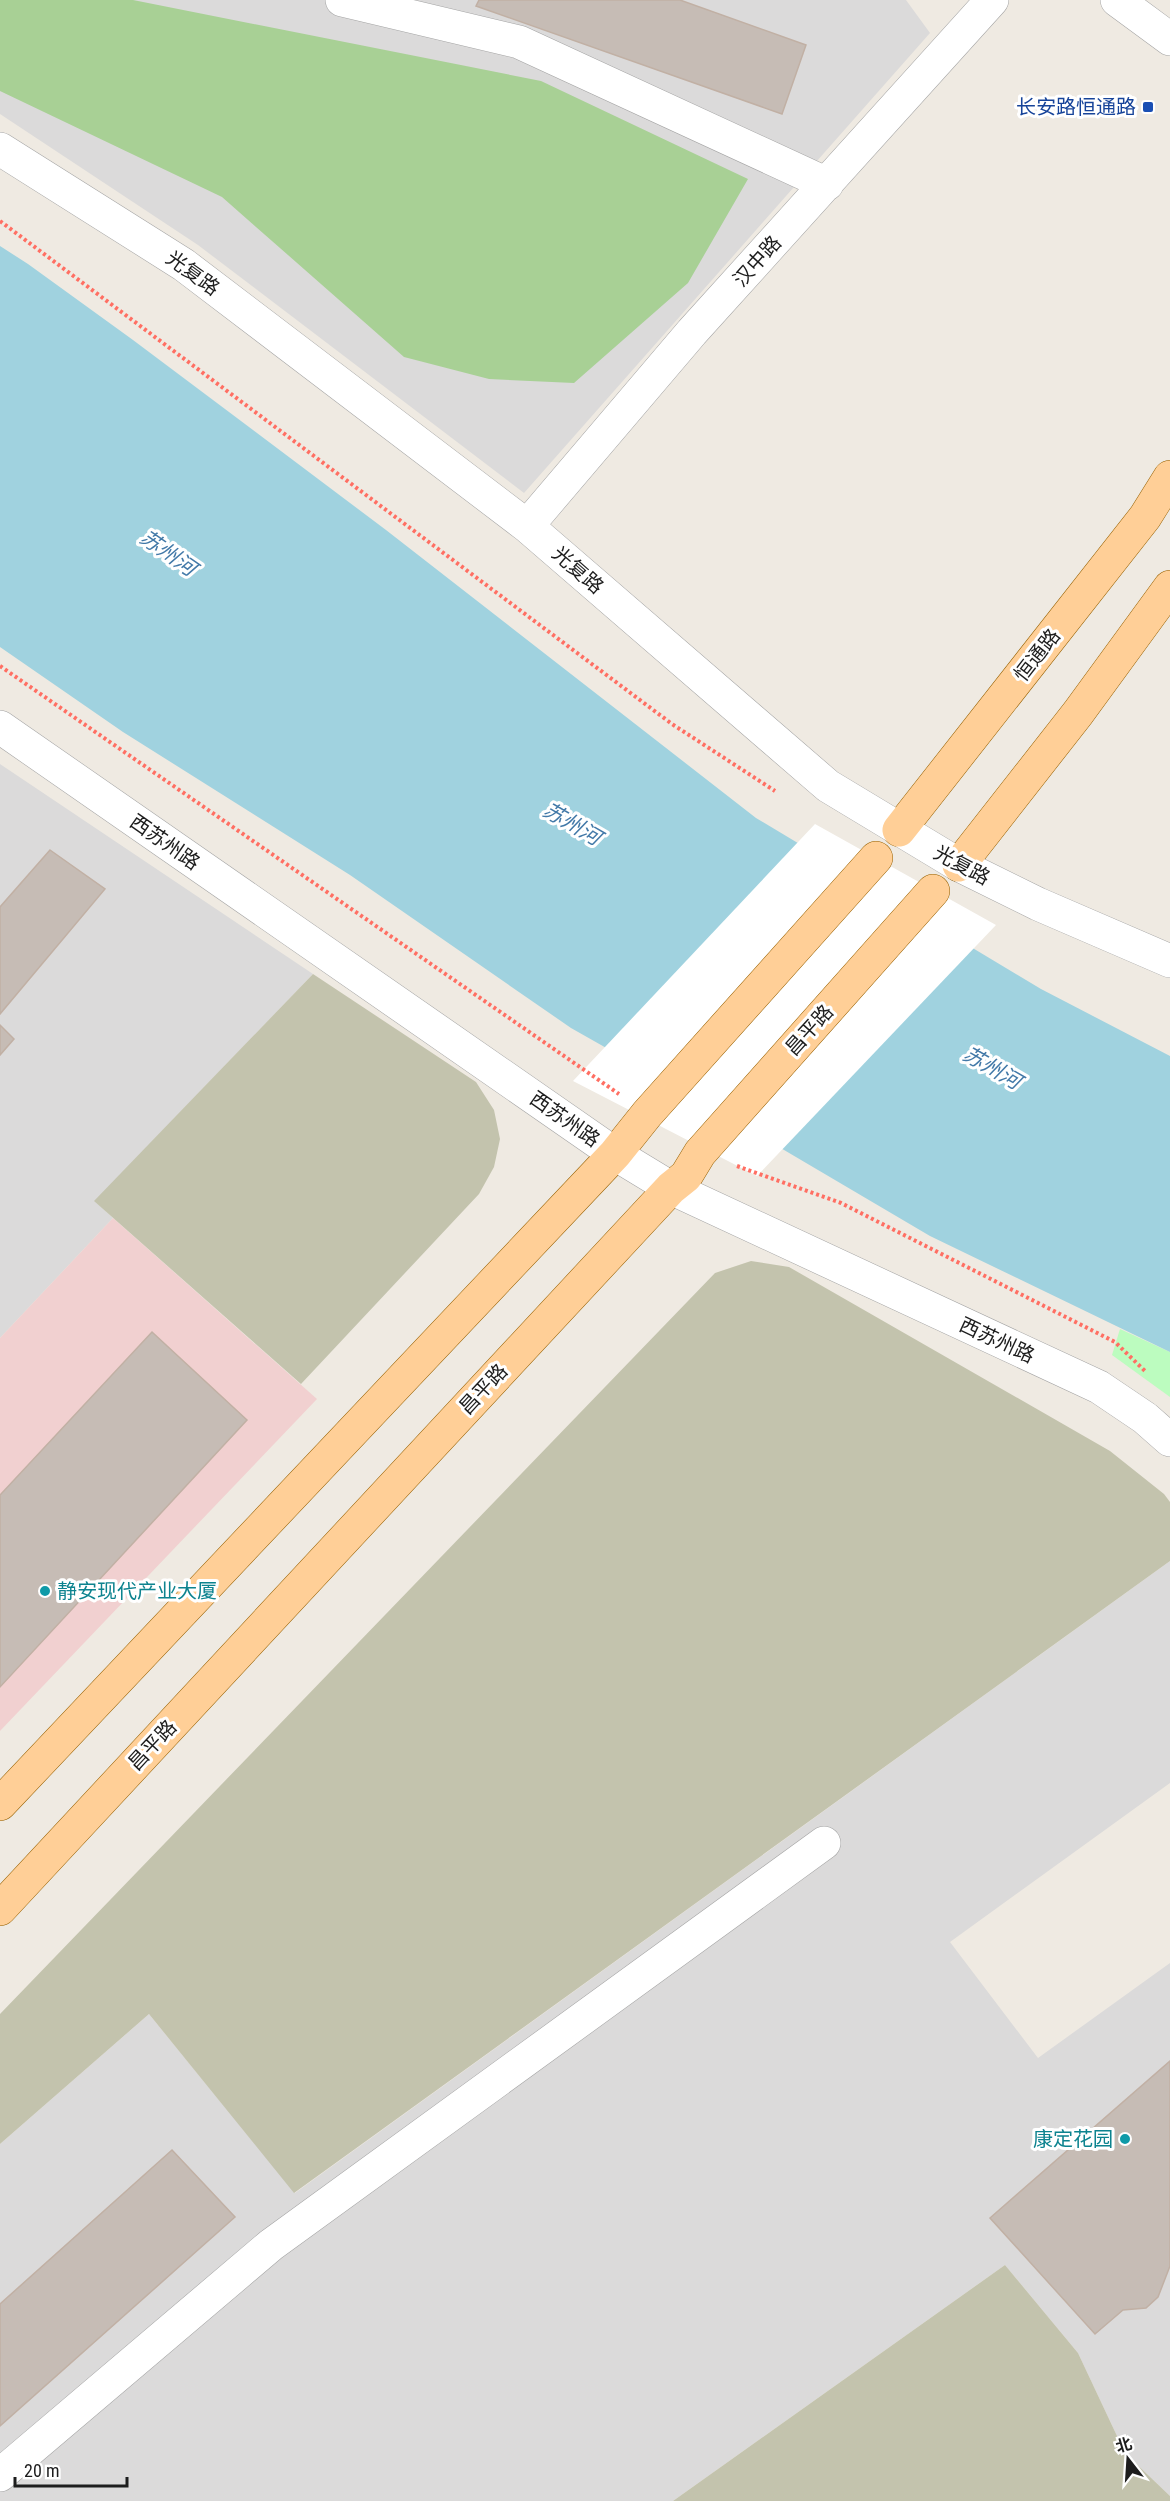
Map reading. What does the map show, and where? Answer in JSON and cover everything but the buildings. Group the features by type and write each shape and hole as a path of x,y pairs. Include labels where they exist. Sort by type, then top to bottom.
{"main road":[{"name":"恒通路","path":"899,830 1145,517 1170,477"},
{"path":"959,865 1078,713 1170,587"},
{"path":"0,1804 615,1154 647,1114 876,858"},
{"name":"昌平路","path":"0,1909 670,1188 687,1176 700,1153 933,891"}],"street":[{"path":"342,0 519,42 827,183"},
{"name":"汉中路","path":"527,526 693,332 992,0"},
{"path":"1117,0 1170,39"},
{"name":"光复路","path":"0,148 184,265 527,526 828,786 959,865 1038,904 1170,961"},
{"name":"西苏州路","path":"0,727 615,1154 670,1188 1099,1387 1145,1418 1170,1440"},
{"path":"876,858 899,830"},
{"name":"昌平路","path":"933,891 959,865"},
{"path":"0,2475 271,2245 824,1843"}],"path":[{"path":"0,221 672,724 779,794"},
{"path":"0,666 647,1114"},
{"path":"700,1153 841,1203 1115,1342 1147,1373"}],"shaded area":[{"path":"0,0 906,0 930,33 524,493 198,245 0,114"},
{"path":"0,764 313,974 95,1201 113,1218 0,1338"},
{"path":"313,974 476,1082 494,1110 500,1139 494,1167 479,1194 301,1384 94,1201"},
{"path":"113,1218 317,1399 0,1731 0,1338"},
{"path":"751,1261 789,1267 1110,1451 1164,1494 1170,1502 1170,1561 294,2193 149,2014 0,2144 0,2014 715,1273"},
{"path":"1170,1561 1170,1783 950,1942 1038,2058 1170,1963 1170,2496 1125,2453 1078,2353 1005,2265 673,2501 0,2501 0,2144 149,2014 295,2193"},
{"path":"1005,2265 1078,2353 1125,2453 1170,2496 1170,2501 673,2501"}],"green space":[{"path":"0,0 133,0 541,81 748,179 688,283 574,383 489,379 404,357 222,197 0,91"},
{"path":"1120,1329 1170,1352 1170,1397 1112,1355"}],"water":[{"name":"苏州河","path":"0,246 133,340 386,530 756,818 1041,989 1170,1056 1170,1352 930,1236 730,1118 571,1028 350,875 123,732 0,647"}],"pier":[{"path":"815,824 996,925 757,1176 573,1081"}],"place":[{"name":"长安路恒通路","path":"1148,107"},
{"name":"静安现代产业大厦","path":"45,1591"},
{"name":"康定花园","path":"1125,2139"}]}
